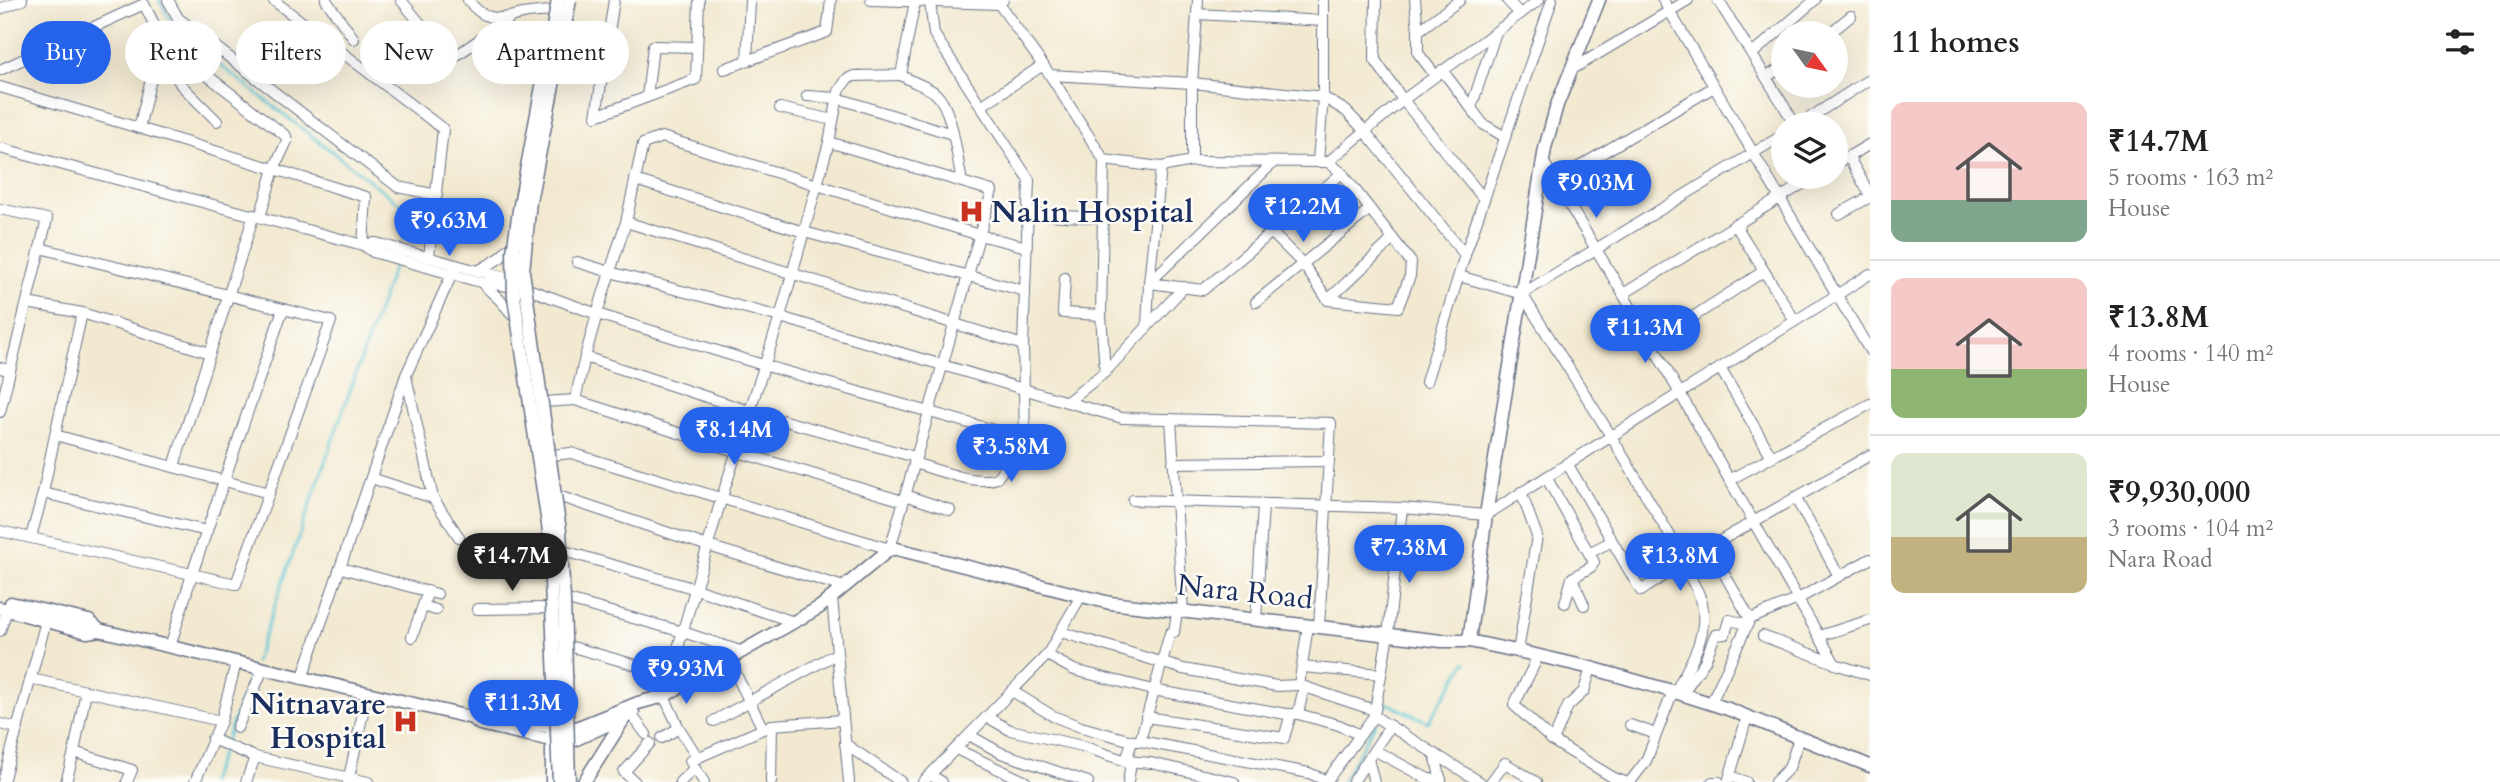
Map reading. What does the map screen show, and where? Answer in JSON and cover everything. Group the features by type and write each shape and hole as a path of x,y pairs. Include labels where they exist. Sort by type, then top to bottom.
{"main road":[{"path":"572,0 536,191 529,238 528,283 564,551 568,600 571,735 579,782"},
{"path":"572,0 530,201 523,271 560,531 579,782"},
{"path":"1469,641 1486,515 1543,161 1558,105 1599,0"},
{"path":"552,782 546,555 508,283 509,249 555,4"},
{"path":"555,4 512,263 514,297 549,531 554,600 559,782"},
{"path":"571,735 638,703 664,696 743,652 832,598 890,549"},
{"name":"Nara Road","path":"890,549 1110,603 1469,641 1518,651 1677,692 1870,766"},
{"path":"2,606 47,616 87,632 99,630 472,719 480,724 571,735 628,716"},
{"path":"579,782 628,716 647,702"},
{"path":"523,729 551,709"},
{"path":"523,729 552,763"}],"street":[{"path":"0,9 22,0"},
{"path":"168,0 178,18 398,187 437,195"},
{"path":"273,0 443,130 429,257"},
{"path":"326,0 354,39"},
{"path":"401,0 450,60 509,19 555,4"},
{"path":"468,0 489,18 509,19"},
{"path":"614,0 596,116 696,79 699,0"},
{"path":"747,61 750,0"},
{"path":"724,69 827,32 831,0"},
{"path":"871,0 1001,2 1104,160 1101,315 1105,372"},
{"path":"1192,161 1192,83 1198,0"},
{"path":"1323,0 1323,162"},
{"path":"1376,0 1375,60 1403,100 1484,199"},
{"path":"1415,0 1418,53 1483,124 1505,137"},
{"path":"1418,31 1460,0"},
{"path":"1507,0 1520,14"},
{"path":"1323,162 1438,73 1539,0"},
{"path":"1426,382 1465,255 1552,0"},
{"path":"1663,0 1870,351"},
{"path":"1571,70 1688,0"},
{"path":"1718,0 1790,112"},
{"path":"1752,54 1815,0"},
{"path":"901,75 915,1"},
{"path":"0,70 143,2 152,21"},
{"path":"585,357 971,479 997,478 1025,439 1023,345 1029,180 934,34 930,2"},
{"path":"1197,14 1323,21"},
{"path":"1845,21 1851,16"},
{"path":"1471,108 1496,31"},
{"path":"647,97 653,46 696,47"},
{"path":"981,106 1044,65"},
{"path":"704,782 664,696 721,500 780,317 829,142 837,99 846,79 854,76 901,75 918,86 933,90 943,101 962,182"},
{"path":"1050,75 1192,83 1323,97 1346,111 1364,130 1465,255"},
{"path":"1766,78 1771,75"},
{"path":"1817,112 1870,79"},
{"path":"139,128 152,84"},
{"path":"180,84 217,121"},
{"path":"174,466 229,295 274,169 287,141 286,136 218,84"},
{"path":"0,87 366,197 363,245"},
{"path":"1555,181 1714,87"},
{"path":"807,96 837,99 952,134"},
{"path":"780,108 833,120"},
{"path":"575,400 597,314 626,222 643,144 662,137 979,235 1027,247"},
{"path":"533,457 570,453 890,549 992,191 829,142"},
{"path":"1522,294 1771,143"},
{"path":"1839,214 1870,196 1848,156 1870,144"},
{"path":"0,148 363,245 373,252 453,270 478,271 508,283"},
{"path":"1104,160 1161,167 1192,161 1323,162 1342,173 1410,262 1410,276 1398,307 1328,300 1303,264 1271,232"},
{"path":"1543,161 1623,294 1835,664"},
{"path":"1149,283 1274,162"},
{"path":"1147,327 1161,167"},
{"path":"1149,283 1202,290 1342,173"},
{"path":"635,180 804,232 1025,291"},
{"path":"1623,294 1793,189"},
{"path":"0,209 47,219 27,303 5,369 0,412"},
{"path":"1256,302 1370,209"},
{"path":"1028,214 1101,218"},
{"path":"626,222 1023,345"},
{"path":"1735,224 1795,321"},
{"path":"1328,300 1393,239"},
{"path":"363,245 376,243 429,257 480,282 512,314"},
{"path":"0,531 236,584 331,321 40,248"},
{"path":"478,271 500,258 509,249"},
{"path":"577,262 780,317 1122,418 1331,423 1326,507 1313,626 1302,667 1302,686 1295,714 1284,738 1146,717"},
{"path":"302,679 406,375 453,270"},
{"path":"1651,344 1764,271"},
{"path":"1133,500 1402,508 1486,515 1870,274"},
{"path":"1459,276 1522,294 1611,436 1683,562 1701,599 1705,622 1695,654 1656,734 1646,761 1627,782 1614,778 1553,741 1514,705 1534,665 1536,655"},
{"path":"1065,278 1063,313 1101,315"},
{"path":"480,282 528,283 597,314 764,365 1025,439"},
{"path":"1067,402 1105,372 1184,287"},
{"path":"27,303 82,313 210,353"},
{"path":"170,647 192,574 283,309"},
{"path":"31,537 82,313"},
{"path":"1720,368 1772,457"},
{"path":"406,375 433,498 459,537"},
{"path":"544,402 575,400 738,452 950,510"},
{"path":"1729,480 1870,404"},
{"path":"1126,761 1146,717 1170,633 1174,632 1180,612 1171,419"},
{"path":"55,435 269,493"},
{"path":"1567,463 1641,591 1683,562 1870,455"},
{"path":"1172,463 1329,461"},
{"path":"1546,477 1594,564 1572,578 1565,603"},
{"path":"371,478 433,498"},
{"path":"1518,651 1537,536 1521,492"},
{"path":"43,493 207,531"},
{"path":"558,496 708,546 844,587"},
{"path":"1795,497 1839,576"},
{"path":"1256,620 1263,505"},
{"path":"1012,691 1052,716 1081,727 1136,741 1309,773 1326,782 1374,714 1388,634 1402,508"},
{"path":"1589,553 1612,541"},
{"path":"1709,547 1749,622"},
{"path":"564,551 696,589 794,622"},
{"path":"1677,692 1704,662 1715,635 1725,634 1729,620 1749,622 1798,599 1870,559"},
{"path":"341,568 432,592 423,606 412,636"},
{"path":"1572,578 1584,604"},
{"path":"927,778 1047,655 1081,596"},
{"path":"832,598 849,782"},
{"path":"568,600 743,652"},
{"path":"0,631 2,606"},
{"path":"423,606 436,610"},
{"path":"477,609 548,608"},
{"path":"4,782 47,616"},
{"path":"1819,636 1870,620"},
{"path":"1712,704 1749,622"},
{"path":"1061,632 1161,664 1277,686 1302,686 1374,714 1480,782"},
{"path":"1763,636 1870,675"},
{"path":"569,646 671,675"},
{"path":"714,721 836,654"},
{"path":"1047,655 1074,670 1153,690 1295,714 1339,725 1360,735"},
{"path":"729,660 767,727 771,782"},
{"path":"195,782 214,740 241,664"},
{"path":"1302,667 1381,674"},
{"path":"1553,741 1568,706 1584,691 1591,668"},
{"path":"237,727 262,669"},
{"path":"31,679 221,721"},
{"path":"66,782 86,691"},
{"path":"349,780 367,694"},
{"path":"628,716 648,738 624,772 635,782"},
{"path":"987,717 1010,730 1082,746 1131,763 1128,782"},
{"path":"1746,782 1729,779 1747,717"},
{"path":"680,782 696,763 767,727 843,720"},
{"path":"0,724 18,729"},
{"path":"1353,782 1388,725"},
{"path":"1630,725 1656,734"},
{"path":"662,738 679,728"},
{"path":"969,735 1001,753 1088,782"},
{"path":"1774,782 1790,768 1800,738"},
{"path":"214,740 255,757 349,780 368,782"},
{"path":"845,744 901,782"},
{"path":"956,749 1026,782"},
{"path":"74,752 131,770 127,782"},
{"path":"1371,755 1428,779 1441,781 1435,754"},
{"path":"1371,755 1374,782"},
{"path":"246,782 255,757"},
{"path":"1126,761 1151,763 1234,782"},
{"path":"1491,782 1505,763 1536,782"},
{"path":"927,778 943,782"},
{"path":"1712,782 1718,782"}],"waterway":[{"path":"159,0 178,33 408,210 409,221 403,240"},
{"path":"255,662 395,262"},
{"path":"1380,715 1387,703 1428,722 1466,662"},
{"path":"226,740 252,671"},
{"path":"1342,782 1377,721"},
{"path":"210,782 224,746"}],"railway":[{"path":"562,0 517,233 516,277 554,538 562,782"}],"place":[{"name":"Nalin Hospital","path":"971,212"},
{"name":"Nitnavare Hospital","path":"406,721"}]}
